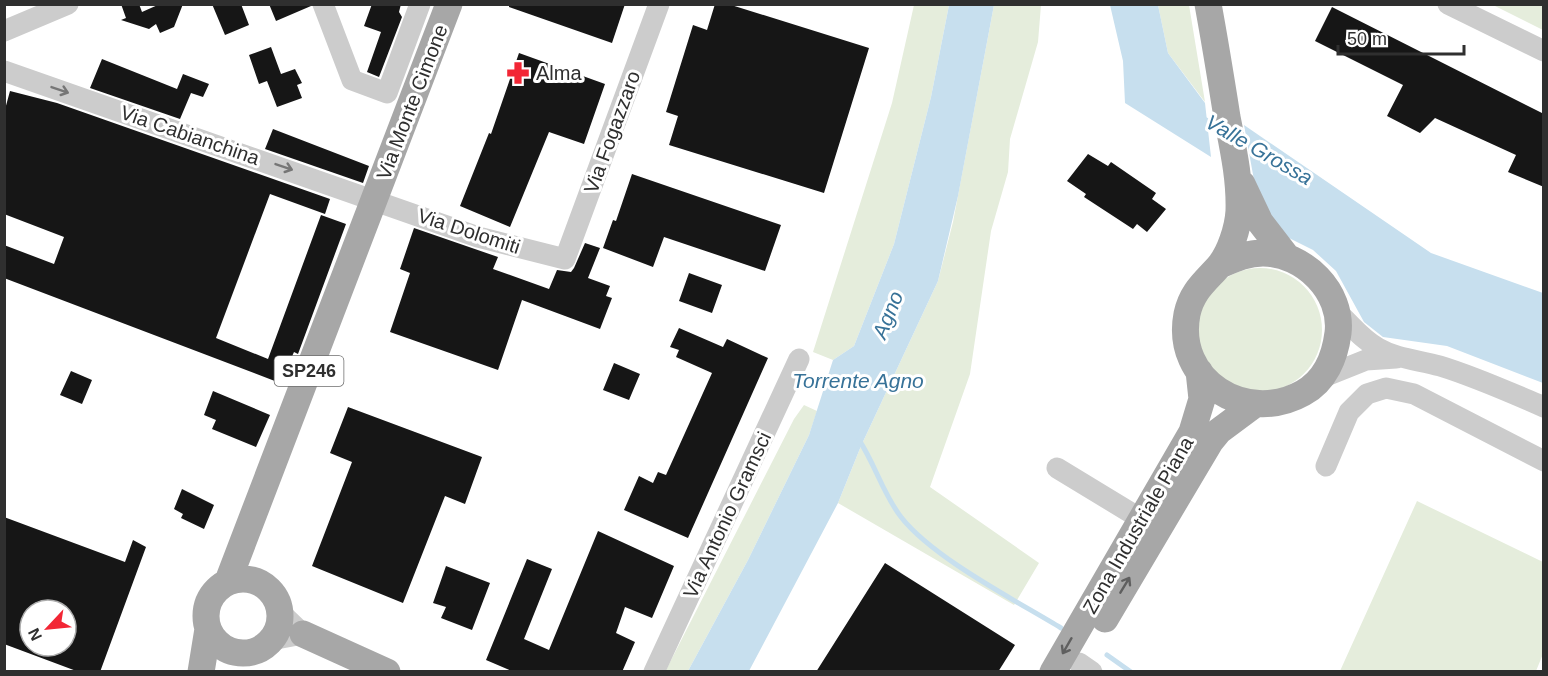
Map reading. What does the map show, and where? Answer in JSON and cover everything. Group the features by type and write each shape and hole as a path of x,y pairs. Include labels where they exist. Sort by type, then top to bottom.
{"main road":[{"path":"1208,4 1237,172 1237,225 1220,265"},
{"name":"Via Monte Cimone","path":"375,199 448,6"},
{"path":"1237,172 1260,222 1287,257"},
{"name":"SP246","path":"241,581 244,543 375,199"},
{"name":"Zona Industriale Piana","path":"1264,253 1287,257 1304,265 1329,293 1336,311 1338,328 1331,363 1321,378 1307,391 1291,400 1273,405 1254,405 1233,400 1214,388 1199,371 1190,353 1186,334 1187,314 1194,295 1205,278 1220,265 1241,255 1264,253"},
{"name":"Zona Industriale Piana","path":"1053,672 1198,417 1202,399 1199,371"},
{"name":"Zona Industriale Piana","path":"1082,669 1210,442 1232,419 1254,405"},
{"path":"241,581 272,592 280,612 277,632 271,640 255,651 235,652 203,667 208,629 206,620 208,602 220,586 241,581"},
{"path":"208,629 219,644 235,652"},
{"path":"303,634 387,672"}],"street":[{"path":"4,31 68,4"},
{"path":"323,4 352,80 387,93 420,4"},
{"name":"Via Fogazzaro","path":"565,259 659,4"},
{"path":"1448,4 1544,51"},
{"name":"Via Cabianchina","path":"4,71 375,199"},
{"name":"Via Dolomiti","path":"375,199 478,237 565,259"},
{"path":"1336,311 1377,347 1400,357 1437,365 1487,382 1544,407"},
{"path":"1321,378 1366,360 1400,357"},
{"name":"Via Antonio Gramsci","path":"654,672 799,359"},
{"path":"1326,466 1349,412 1367,394 1386,388 1414,394 1544,461"},
{"path":"1057,468 1142,519"},
{"path":"280,612 303,634"},
{"path":"271,640 303,634"}],"green space":[{"path":"914,5 949,5 931,97 894,244 854,346 833,360 813,352 892,103"},
{"path":"994,5 1041,5 1038,42 1010,139 1008,172 991,231 970,374 930,487 1039,563 1014,605 838,503 861,446 938,281 953,222"},
{"path":"1158,5 1189,5 1205,102 1168,53"},
{"path":"1493,5 1543,5 1543,30"},
{"path":"1260,268 1284,273 1304,286 1317,306 1322,330 1317,354 1304,374 1284,387 1260,392 1236,387 1216,374 1203,354 1198,330 1203,306 1216,286 1236,273"},
{"path":"804,405 817,411 809,435 748,560 688,671 665,672 794,419"},
{"path":"1417,501 1543,562 1543,654 1536,671 1340,671"}],"water":[{"name":"Torrente Agno","path":"949,5 994,5 958,196 938,281 861,446 838,503 749,671 688,671 748,560 809,435 833,360 854,346 894,244 931,97"},
{"path":"1110,5 1158,5 1168,53 1205,103 1211,157 1125,103 1123,61"},
{"path":"1244,125 1431,253 1543,293 1543,383 1447,346 1383,337 1364,322 1336,271 1313,250 1289,238 1269,220 1256,191"}],"building":[{"path":"121,4 139,4 142,12 160,4 183,4 174,27 160,33 156,24 149,29 121,20 126,18"},
{"path":"212,4 241,4 249,25 225,35"},
{"path":"269,4 311,4 311,6 276,21"},
{"path":"372,4 401,4 399,12 402,17 379,77 367,72 381,32 364,26"},
{"path":"509,4 625,4 612,43 509,7"},
{"path":"715,4 728,4 869,48 824,193 669,145 678,116 666,112 693,25 707,30"},
{"path":"1332,7 1544,114 1544,187 1508,172 1516,155 1435,118 1420,133 1387,116 1403,85 1315,41"},
{"path":"271,47 281,74 295,69 302,83 297,85 302,98 277,107 267,81 259,84 249,55"},
{"path":"519,53 605,84 584,144 549,132 510,227 460,206 489,133 491,134"},
{"path":"102,59 177,89 183,74 209,84 203,97 191,93 180,119 90,88"},
{"path":"10,91 57,103 330,199 325,214 270,194 216,338 268,359 321,215 346,224 298,354 294,352 280,383 4,278 4,245 54,264 64,237 4,214 4,113"},
{"path":"273,129 369,166 363,183 265,149"},
{"path":"1088,154 1108,166 1111,162 1156,193 1152,199 1166,209 1147,232 1137,224 1133,229 1084,197 1086,194 1067,181"},
{"path":"632,174 781,225 765,271 664,237 653,267 603,248 613,220 616,221"},
{"path":"414,228 498,257 493,269 549,289 557,270 571,272 585,243 600,248 588,278 610,286 606,296 612,298 600,329 522,300 498,370 390,332 410,273 400,269"},
{"path":"689,273 722,285 712,313 679,301"},
{"path":"679,328 723,347 727,339 768,358 688,538 624,510 639,476 653,483 658,472 666,475 712,373 676,357 679,350 670,347"},
{"path":"614,363 640,374 629,400 603,390"},
{"path":"71,371 92,380 82,404 60,395"},
{"path":"213,391 270,415 256,447 212,429 216,420 204,415"},
{"path":"348,407 482,457 465,504 445,496 403,603 312,566 352,462 330,453"},
{"path":"182,489 214,505 204,529 181,518 183,514 174,509"},
{"path":"4,517 125,562 133,540 146,547 100,672 79,672 42,658 78,658 78,598 18,598 18,649 4,644"},
{"path":"598,531 674,566 652,618 625,607 616,633 635,642 622,672 514,672 486,660 527,559 552,569 524,639 549,650"},
{"path":"885,563 1015,645 998,672 816,672"},
{"path":"446,566 490,583 472,630 441,618 446,607 433,603"}],"waterway":[{"name":"Valle Grossa","path":"1202,118 1220,127"},
{"path":"859,440 895,508 915,532 954,563 1061,628"},
{"path":"1107,655 1131,672"}],"place":[{"name":"Alma","path":"518,73"}],"water label":[{"name":"Agno","path":"888,315"}]}
